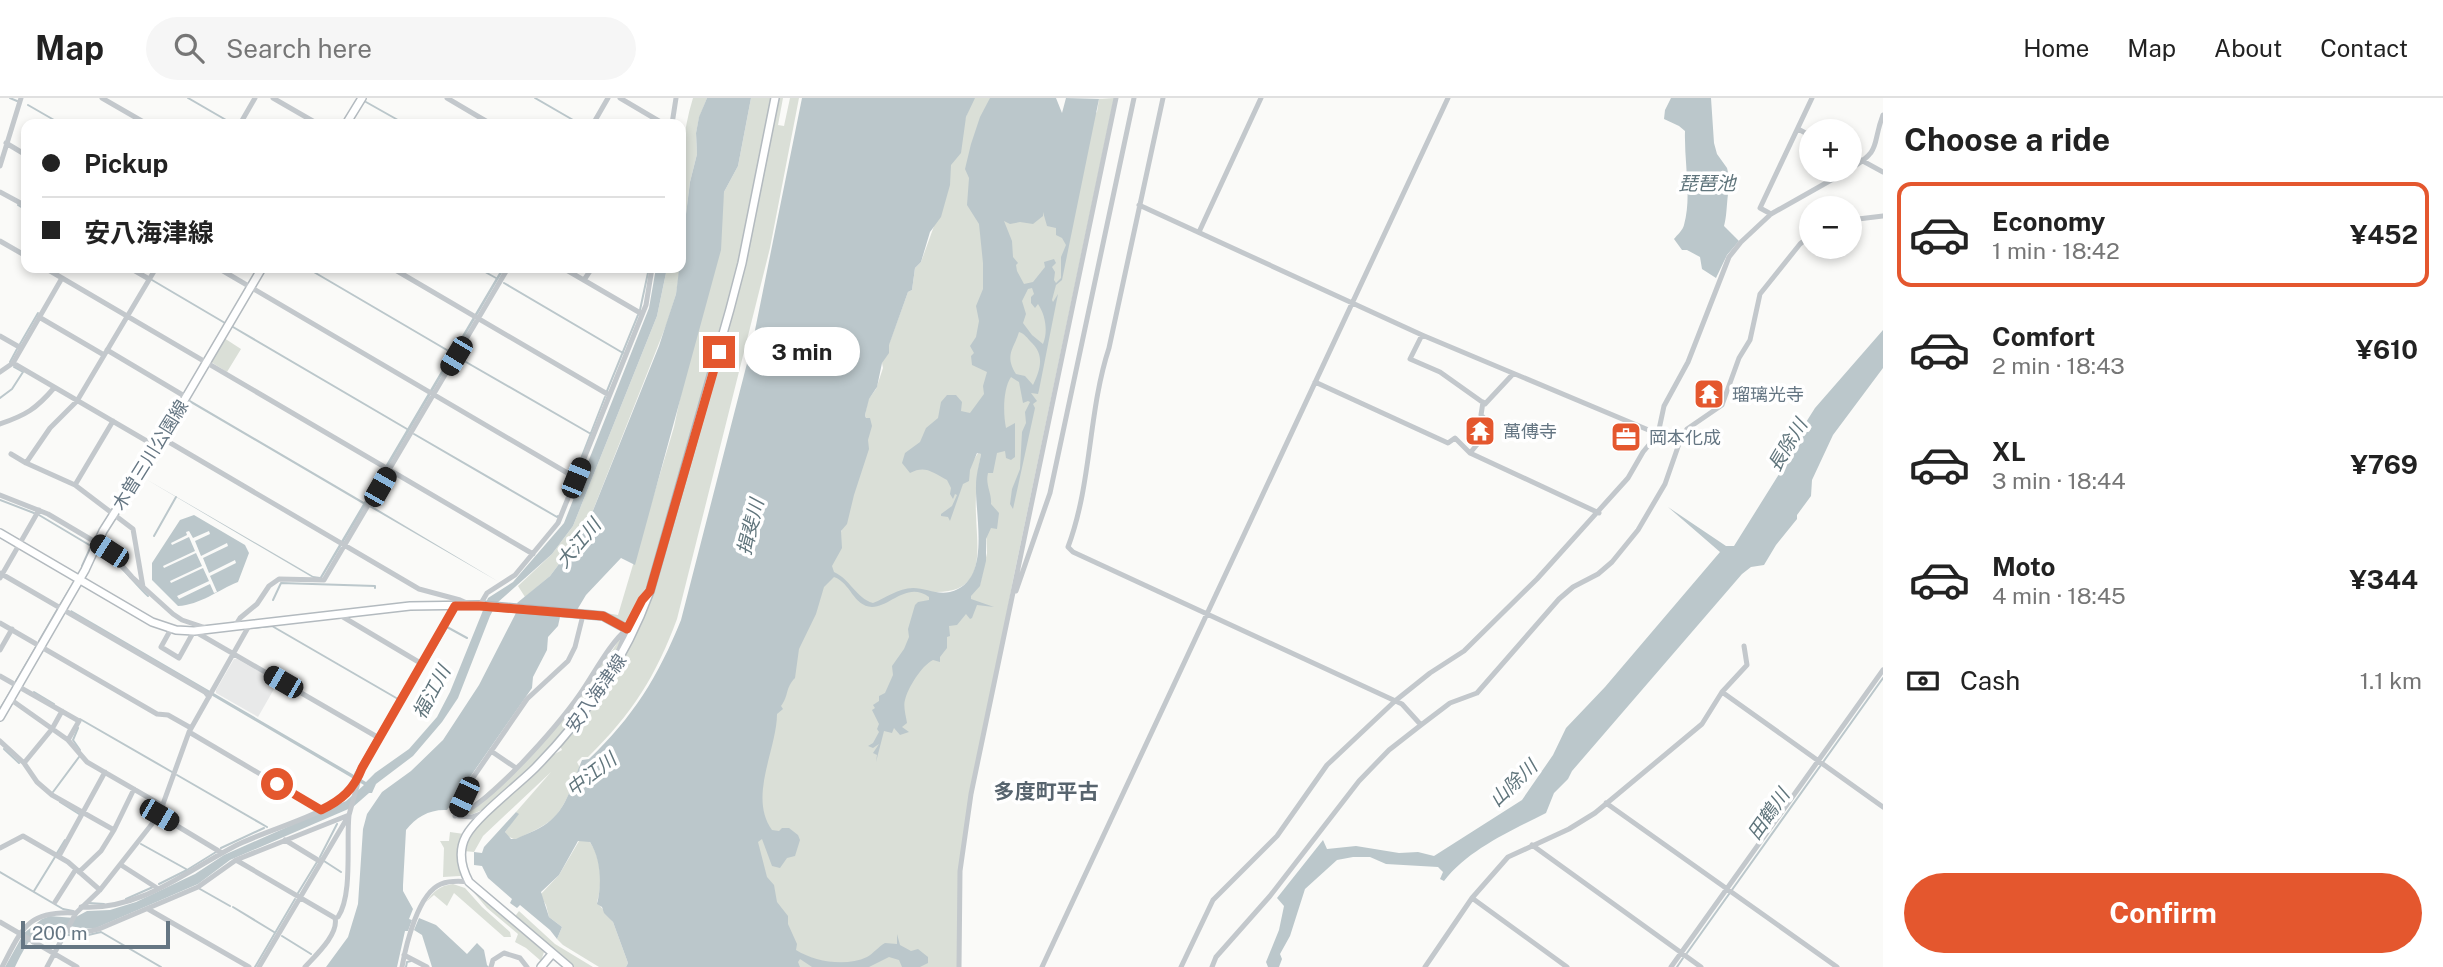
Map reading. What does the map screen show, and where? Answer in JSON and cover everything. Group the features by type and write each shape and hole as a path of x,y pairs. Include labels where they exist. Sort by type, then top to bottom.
{"main road":[{"path":"349,119 362,98"},
{"name":"安八海津線","path":"469,881 461,862 463,844 469,832 569,732 614,671 630,641 650,591 730,309 775,98"},
{"name":"木曽三川公園線","path":"0,717 113,515 157,447 259,273"},
{"path":"0,533 152,622 171,629 194,631 410,606 476,606 603,616 627,629"},
{"path":"469,881 569,967"},
{"path":"541,967 552,954"}],"street":[{"path":"0,166 9,145 21,98"},
{"path":"102,98 138,119"},
{"path":"243,119 255,98"},
{"path":"274,98 310,119"},
{"path":"447,98 483,119"},
{"path":"596,119 608,98"},
{"path":"620,98 656,119"},
{"path":"673,119 676,98"},
{"path":"960,967 959,903 964,838 1116,98"},
{"path":"1010,607 1050,493 1134,98"},
{"path":"1163,98 1109,348 1100,376 1078,518 1068,547 1073,552 1402,704 1421,725"},
{"path":"1199,232 1261,98"},
{"path":"1042,967 1448,98"},
{"path":"1771,214 1760,208 1812,98"},
{"path":"1883,115 1877,144 1863,162 1883,172"},
{"path":"9,145 21,152"},
{"path":"1181,967 1213,900 1277,836 1327,765 1395,701 1430,673 1464,651 1537,579 1628,478 1658,434 1664,406 1688,362 1729,257 1771,214 1826,182"},
{"path":"1,192 21,203"},
{"path":"1139,205 1422,335 1680,441"},
{"path":"1862,219 1883,216"},
{"path":"0,241 21,253"},
{"path":"1212,967 1216,957 1270,896 1359,781 1389,750 1450,703 1477,693 1559,599 1612,562 1638,530 1665,484 1687,429 1723,405 1749,340 1760,294 1799,245"},
{"path":"54,273 533,554"},
{"path":"139,273 149,279"},
{"path":"26,463 50,428 77,401 153,273"},
{"path":"227,273 576,478"},
{"path":"401,273 609,396"},
{"path":"235,626 279,579 324,580 431,393 505,273"},
{"path":"572,273 642,314"},
{"path":"584,280 589,273"},
{"path":"162,438 419,589 476,606 487,593 508,581 555,529 642,314 651,273"},
{"path":"0,372 13,363 62,278"},
{"path":"40,315 186,397"},
{"path":"1422,335 1410,359 1440,372 1485,404 1513,374"},
{"path":"0,336 21,348"},
{"path":"13,363 157,447"},
{"path":"1315,382 1448,443 1455,438 1470,453 1598,513"},
{"path":"0,424 13,421 36,409 54,388"},
{"path":"1470,453 1490,429 1490,424 1481,415 1483,402"},
{"path":"75,485 113,421"},
{"path":"11,454 75,485 133,529 143,587"},
{"path":"0,495 39,510 97,543 109,551 143,587 182,620 207,629"},
{"path":"39,510 2,574 211,695"},
{"path":"614,671 615,660 627,629 642,600 650,591"},
{"path":"335,918 341,914 344,903 350,813 358,780 379,738 455,606"},
{"path":"338,614 422,664"},
{"path":"455,816 472,779 527,699 568,661 575,648 583,615"},
{"path":"0,623 157,714 168,715 321,810"},
{"path":"47,967 80,907 100,890 159,815 190,730 235,655 250,624"},
{"path":"0,650 12,629"},
{"path":"171,629 161,648 178,658 194,631 379,738"},
{"path":"455,816 469,811 516,768 569,710 621,633 627,629"},
{"path":"1427,966 1472,898 1508,857 1569,829 1606,803 1703,724 1722,692 1746,665 1744,646"},
{"path":"1671,967 1684,955 1883,670"},
{"path":"0,676 79,721 68,740"},
{"path":"1722,692 1883,807"},
{"path":"10,699 68,740 82,758 163,806"},
{"path":"24,763 52,729 62,711"},
{"path":"0,741 24,763 45,789 114,830"},
{"path":"491,751 516,768"},
{"path":"59,856 105,772"},
{"path":"80,907 118,906 202,866 222,853 341,800 358,780"},
{"path":"55,902 78,871 101,851 134,789"},
{"path":"1606,803 1837,967"},
{"path":"455,816 472,817 493,808"},
{"path":"32,941 46,929 85,932 99,929 198,887 236,860 350,813"},
{"path":"259,967 319,860 350,813"},
{"path":"159,815 222,853"},
{"path":"0,848 23,836 59,856 100,890"},
{"path":"285,840 319,860"},
{"path":"1532,845 1701,967"},
{"path":"236,860 335,918"},
{"path":"121,864 157,888"},
{"path":"402,967 411,932 427,896 440,884 469,881"},
{"path":"1472,898 1567,967"},
{"path":"148,909 249,967"},
{"path":"2,967 19,934 30,922 47,914 75,914"},
{"path":"305,967 329,937 336,925 335,918"},
{"path":"0,922 77,967"},
{"path":"491,967 493,960 504,953 520,958 527,967"},
{"path":"404,955 427,967"}],"shaded area":[{"path":"693,98 707,98 696,133 697,154 686,214 686,127"},
{"path":"751,98 773,98 728,310 649,587 625,622 587,613 588,610 618,615 674,427 724,192 738,166"},
{"path":"778,98 783,98 778,125 784,126 790,98 799,98 770,248 677,619 669,640 641,693 618,725 588,757 582,757 577,762 580,768 568,797 555,817 516,840 505,832 518,814 516,812 551,772 483,836 474,852 464,851 467,839 474,830 549,757 562,750 560,746 589,711 614,674 653,592 718,364 723,359 724,354 721,353"},
{"path":"973,98 1013,98 982,224 990,368 973,461 978,453 981,454 976,499 977,555 971,577 952,590 935,592 943,595 980,584 987,553 984,490 1006,178 1097,112 1099,99 1114,98 1013,580 959,869 957,967 795,967 766,884 758,848 756,816 773,725 797,649 840,536 868,422 865,415 868,400 876,389 882,363 908,292 912,290 915,268 921,262 934,226 947,168"},
{"path":"666,273 679,273 667,323 586,528 550,576 525,597 518,586 552,554 573,526 657,316"},
{"path":"224,338 241,349 227,372 211,362"},
{"path":"622,635 610,673 555,744 491,806 473,814 464,814 550,735"},
{"path":"234,659 278,682 258,717 216,693"},
{"path":"450,832 464,834 459,854 462,875 443,877 444,848 440,841 449,841"},
{"path":"579,841 589,841 596,854 600,878 597,902 613,922 628,963 626,967 599,967 563,945 557,939 562,927 549,917 540,895 559,875"},
{"path":"453,884 465,888 510,932 511,937 504,937 454,893 447,906 434,895 426,902 437,890"},
{"path":"470,888 544,952 541,961 515,942 518,934 487,908"},
{"path":"519,911 555,944 593,967 574,967 569,964 513,919"}],"water":[{"name":"大江川","path":"707,98 751,98 738,166 724,192 721,250 635,565 621,558 586,595 577,610 562,608 558,626 548,637 547,650 533,677 532,688 447,810 424,815 406,830 403,891 413,909 397,967 326,967 348,937 358,904 363,829 367,814 382,792 411,771 443,740 479,685 519,607 517,603 550,576 586,528 659,346 676,294 679,273 686,273 686,214 697,154 696,133"},
{"path":"802,98 975,98 966,117 961,153 951,165 950,185 941,217 930,232 921,262 915,268 912,290 908,292 889,345 889,353 882,363 877,387 869,399 865,415 870,418 872,426 868,440 869,449 847,524 841,531 842,548 832,566 834,572 867,601 873,603 908,588 945,593 963,586 972,576 976,562 976,482 981,454 977,453 969,481 963,484 950,521 941,514 952,506 957,495 955,494 953,499 947,480 924,470 910,473 902,463 905,453 920,442 926,428 938,418 941,402 947,395 956,395 962,402 961,411 970,413 984,394 987,372 972,365 971,356 974,353 970,346 976,337 979,321 976,306 983,289 979,224 967,205 969,178 965,169 971,144 990,98 1056,98 1062,113 1066,98 1103,99 1099,99 1062,280 1056,285 1052,300 1053,302 1058,294 1039,390 1038,394 1031,393 1037,401 1033,404 1035,408 1013,509 1010,504 1012,489 1020,469 1022,432 1026,423 1025,412 1030,402 1023,403 1019,382 1011,377 1005,394 1004,415 1006,428 1015,423 1015,457 1011,460 1006,458 1005,451 997,453 993,473 988,473 991,504 999,513 997,529 991,528 986,539 986,561 980,586 971,599 994,607 977,605 972,618 966,614 957,625 949,626 947,648 940,657 940,662 933,660 924,667 907,695 904,705 907,723 902,727 909,732 900,735 894,728 892,733 884,731 876,762 877,755 873,753 879,744 873,748 868,746 879,732 873,705 879,701 879,696 885,693 893,675 892,666 904,649 915,605 929,600 929,597 921,593 906,593 879,606 866,606 834,577 824,587 816,614 799,649 795,678 781,706 783,709 777,714 763,788 765,817 772,830 789,828 800,840 795,856 787,858 780,868 772,866 762,839 758,842 767,877 774,885 777,902 788,916 788,924 797,944 796,950 821,960 850,962 867,957 885,943 897,944 897,934 900,945 911,951 918,949 928,957 928,963 920,967 902,967 899,960 889,957 869,967 812,967 800,959 800,967 626,967 628,963 613,922 597,904 600,872 590,842 578,841 559,875 541,892 549,917 562,927 557,939 520,905 517,908 510,903 512,899 488,878 482,866 474,865 474,852 482,853 484,847 516,812 519,814 505,832 511,839 539,828 557,814 566,800 582,760 589,759 619,728 643,695 663,660 681,620 753,340","holes":["1043,212 1047,226 1056,228 1056,235 1062,238 1066,245 1061,257 1061,278 1056,283 1054,280 1054,259 1044,262 1045,267 1033,282 1024,284 1017,271 1018,263 1013,257 1012,241 1004,221 1010,224 1033,224 1043,216","1032,288 1034,294 1031,303 1035,308 1038,304 1044,319 1046,329 1043,344 1023,323 1026,314 1022,301 1028,289","1019,332 1039,353 1039,369 1033,385 1025,376 1016,374 1012,367 1010,357"]},
{"name":"琵琶池","path":"1671,98 1711,98 1714,143 1717,154 1727,168 1731,184 1724,226 1739,241 1727,255 1716,278 1702,269 1700,257 1682,250 1674,239 1684,225 1688,191 1685,131 1664,119"},
{"path":"499,273 502,273 367,503 499,582 366,505 322,578 315,579 144,478 313,576 320,577 363,504 189,402 190,400 364,502"},
{"path":"655,273 666,273 657,316 573,526 552,554 497,603 458,698 413,756 376,784 372,793 353,807 230,860 198,884 96,928 62,925 45,927 32,937 15,967 5,967 24,933 42,919 50,916 74,918 87,911 110,910 136,902 195,874 224,855 346,801 364,785 70,612 71,610 366,782 409,749 437,717 450,692 488,598 513,582 564,523 649,308"},
{"path":"1883,330 1883,368 1833,435 1812,480 1811,496 1797,519 1764,565 1751,567 1742,574 1572,771 1554,793 1546,813 1478,850 1444,881 1440,879 1443,872 1438,867 1386,864 1370,857 1337,860 1305,889 1290,936 1280,954 1282,959 1279,967 1268,967 1266,962 1279,930 1284,906 1277,898 1323,840 1327,849 1356,846 1434,856 1522,800 1553,755 1566,728 1605,687 1720,552 1668,507 1726,546 1734,546 1781,471 1792,439 1796,438 1815,408"},
{"path":"194,515 245,545 249,553 238,582 201,600 178,606 152,580 152,563 180,520"},
{"path":"419,918 436,925 467,954 477,943 484,950 489,967 432,967 422,935 414,930"}],"pier":[{"path":"189,531 193,538 209,531 210,534 195,541 201,556 227,543 228,546 203,558 209,573 235,560 236,563 210,576 217,592 214,593 210,584 179,599 177,596 209,581 203,568 171,583 170,581 202,566 196,553 164,568 163,566 195,551 189,537 172,545 171,543 187,535 186,532"}],"waterway":[{"path":"10,98 17,101"},
{"path":"188,98 224,119"},
{"path":"535,98 571,119"},
{"path":"366,102 396,119"},
{"path":"28,105 52,119"},
{"path":"316,273 452,353"},
{"path":"487,273 496,278"},
{"path":"640,310 648,273"},
{"path":"152,280 225,323"},
{"path":"504,283 623,353"},
{"path":"20,344 38,313"},
{"path":"607,391 638,315"},
{"path":"233,327 407,429"},
{"path":"10,362 17,349"},
{"path":"459,358 591,434"},
{"path":"0,398 12,389 23,372 14,367"},
{"path":"575,474 605,397"},
{"path":"414,434 558,516"},
{"path":"154,536 176,497"},
{"path":"0,500 34,513"},
{"path":"39,515 91,546 82,566"},
{"path":"98,550 117,564 148,596"},
{"path":"273,600 281,583 375,588"},
{"path":"60,605 71,587"},
{"path":"39,641 57,610"},
{"path":"252,628 272,626 398,699"},
{"name":"福江川","path":"426,663 447,627 467,638"},
{"path":"16,681 36,647"},
{"path":"378,734 418,665"},
{"name":"田鶴川","path":"1687,953 1883,678"},
{"path":"0,709 14,686"},
{"path":"34,692 54,704"},
{"path":"80,719 172,772"},
{"path":"78,728 73,740 80,750"},
{"path":"355,774 375,739"},
{"path":"4,749 19,763"},
{"path":"53,792 79,757"},
{"path":"177,775 267,827"},
{"path":"60,802 79,814"},
{"path":"320,857 337,824"},
{"path":"221,848 264,828"},
{"path":"57,853 65,840"},
{"path":"141,844 186,869"},
{"path":"159,884 216,852"},
{"path":"34,891 55,857"},
{"path":"324,861 341,872"},
{"path":"298,893 317,862"},
{"path":"0,872 63,909 73,911"},
{"path":"126,899 153,887"},
{"path":"200,889 230,906"},
{"path":"255,967 295,899"},
{"path":"89,903 104,904"},
{"path":"233,907 274,932"},
{"path":"68,935 84,936 101,932 161,967"},
{"path":"282,936 311,954"},
{"name":"田鶴川","path":"1677,967 1683,958"},
{"path":"406,967 407,962 411,961"}],"place":[{"name":"瑠璃光寺","path":"1709,394"},
{"name":"萬傅寺","path":"1480,431"},
{"name":"岡本化成","path":"1626,437"}],"district":[{"name":"多度町平古","path":"1046,791"}],"route":[{"path":"277,784 321,810 341,800 357,783 362,768 455,606 603,616 627,629 642,600 650,591 719,352"}],"water label":[{"name":"長除川","path":"1787,445"},
{"name":"揖斐川","path":"750,527"},
{"name":"中江川","path":"591,774"},
{"name":"山除川","path":"1513,783"}]}
